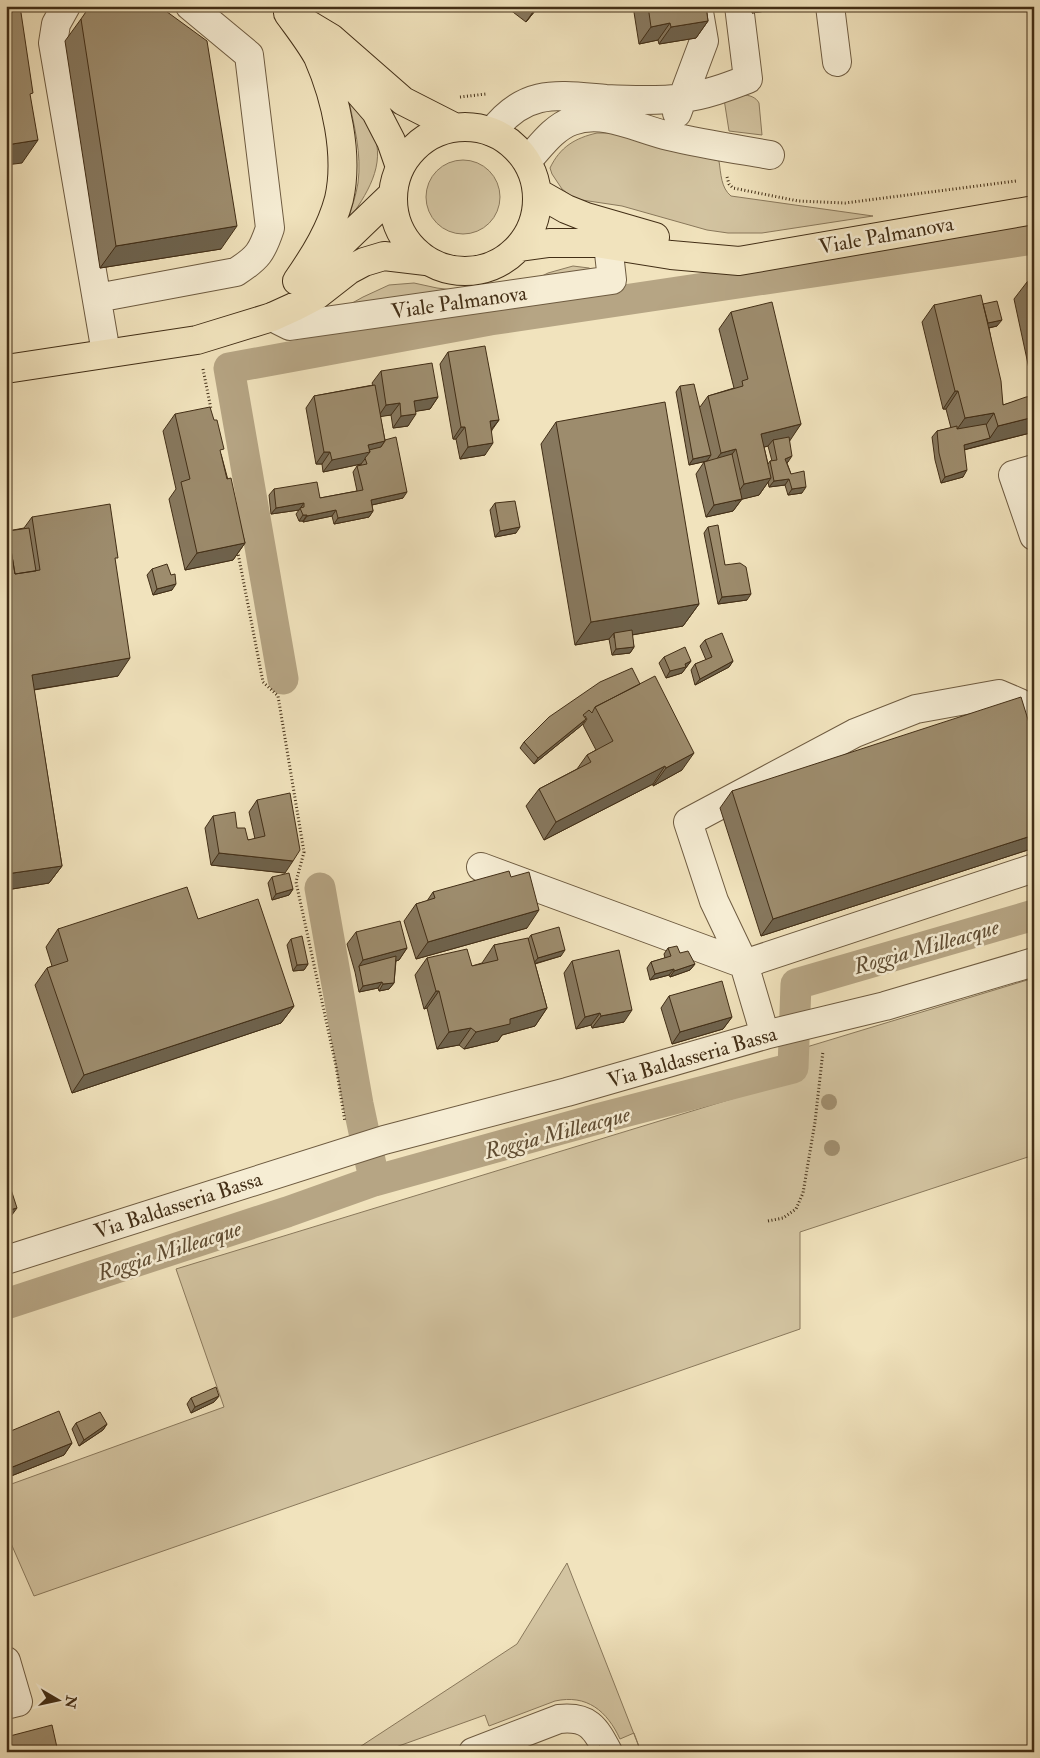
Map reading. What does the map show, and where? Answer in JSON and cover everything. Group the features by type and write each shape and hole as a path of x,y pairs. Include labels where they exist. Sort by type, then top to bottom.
{"main road":[{"path":"285,9 331,38 402,101 454,127"},
{"path":"285,9 376,112 391,140 400,167"},
{"path":"285,9 317,56 327,83 336,111 343,173 339,199 329,227 314,257 297,280"},
{"name":"Viale Palmanova","path":"6,369 197,340 272,317 317,295 349,270 364,262 384,256 426,261 443,268 468,272 487,269 503,262 520,247 532,228 537,209 538,193 534,177 527,161 513,144 492,132 477,127 454,127 427,137 411,150 400,167 395,181 393,194 394,215 400,233 412,250 426,261"},
{"name":"Viale Palmanova","path":"538,193 586,217 738,260"},
{"name":"Viale Palmanova","path":"197,340 247,314 297,280 341,244 393,194"},
{"name":"Viale Palmanova","path":"520,247 557,243 608,244 671,255 738,260 1034,210"}],"street":[{"path":"66,6 56,24 53,43 106,353"},
{"path":"97,298 236,272 253,262 264,247 270,228 249,55 190,6"},
{"path":"670,136 682,98 704,41 698,6"},
{"path":"492,132 508,114 536,99 570,95 626,100 682,98 713,92 748,78 739,6"},
{"path":"830,6 837,62"},
{"path":"527,161 556,129 578,119 600,118 614,120 670,136 770,154"},
{"name":"Viale Palmanova","path":"272,317 290,326 612,280 608,244"},
{"path":"1034,468 1013,476 1034,536"},
{"path":"769,1035 744,964 714,901 688,822 855,732 916,709 999,694 1020,703 1034,744"},
{"path":"481,867 744,964 1034,868"},
{"name":"Via Baldasseria Bassa","path":"6,1260 352,1149 567,1092 769,1035 885,1006 1034,962"},
{"path":"6,1662 18,1702 6,1705"},
{"path":"473,1752 559,1719 572,1718 582,1720 592,1726 608,1752"}],"path":[{"path":"455,97 478,96 495,92"},
{"path":"726,174 729,184 733,188 798,201 820,203 845,203 1024,180"},
{"path":"197,340 212,418"},
{"path":"237,545 263,682 278,696 304,852 296,882 352,1149"},
{"path":"768,1221 783,1218 796,1209 803,1193 815,1122 826,1020"}],"shaded area":[{"path":"743,95 756,99 759,103 762,135 729,131 724,99"},
{"path":"348,97 365,118 373,132 378,156 373,179 368,190 348,221 357,188 359,161 357,140"},
{"path":"597,133 610,133 719,161 723,185 731,196 873,216 762,233 728,233 707,230 622,206 582,200 571,196 562,189 550,168 558,154 569,144"},
{"path":"463,160 477,163 489,171 497,183 500,197 497,211 489,223 477,231 463,234 449,231 437,223 429,211 426,197 429,183 437,171 449,163"},
{"path":"573,266 589,268 594,271 327,317 389,285 414,283 461,291 536,279 548,273"},
{"path":"1034,978 1034,1155 800,1232 800,1329 34,1596 6,1532 6,1486 224,1407 176,1269 800,1078 800,1049"},
{"path":"567,1563 634,1733 620,1739 609,1720 595,1707 577,1700 566,1699 555,1701 489,1726 485,1715 382,1752 352,1752 517,1644"}],"building":[{"path":"20,6 33,93 30,94 38,140 6,145 6,7"},
{"path":"90,6 159,6 207,41 237,226 116,246 81,19"},
{"path":"648,6 706,6 708,21 671,27 670,23 651,27"},
{"path":"1034,281 1034,316 1027,282"},
{"path":"981,295 1001,381 1003,405 1034,396 1034,417 998,426 994,413 965,418 958,391 955,391 934,305"},
{"path":"997,301 1002,320 988,323 983,304"},
{"path":"772,302 801,424 761,434 771,478 744,484 736,449 721,453 708,396 743,386 742,381 748,379 731,312"},
{"path":"485,346 499,420 490,421 493,443 468,447 465,427 461,427 448,352"},
{"path":"432,363 438,397 414,401 416,414 401,416 400,403 386,405 381,371"},
{"path":"694,384 711,455 693,459 680,386"},
{"path":"375,385 385,441 368,445 370,452 332,460 330,452 324,452 314,396"},
{"path":"665,402 699,604 591,622 556,422"},
{"path":"210,407 214,420 217,420 224,449 220,450 227,479 231,478 245,543 197,553 181,482 190,479 175,414"},
{"path":"986,424 990,438 964,445 967,470 945,477 939,453 937,431 957,426 957,429"},
{"path":"396,437 407,492 371,500 373,511 338,518 336,510 307,516 303,515 300,508 304,507 304,503 276,508 274,489 317,482 320,498 363,490 357,466 367,464 365,458 370,452 369,450 381,447 385,440"},
{"path":"789,437 792,456 785,459 791,474 804,471 806,487 792,489 789,479 774,481 770,461 777,460 773,440"},
{"path":"732,454 742,499 714,505 704,462"},
{"path":"515,501 520,527 500,531 495,503"},
{"path":"110,504 118,558 115,558 130,658 32,675 62,866 6,874 6,520 15,574 40,570 32,517"},
{"path":"718,525 725,565 740,563 746,567 751,594 722,597 708,527"},
{"path":"29,528 36,571 15,574 8,531"},
{"path":"167,564 171,575 175,574 176,584 157,589 152,569"},
{"path":"632,630 634,647 616,649 614,633"},
{"path":"722,633 733,661 700,679 695,664 712,657 705,640"},
{"path":"685,647 691,661 685,664 686,667 670,671 664,657"},
{"path":"632,668 640,684 595,707 592,713 589,710 583,715 586,719 538,758 524,742 549,717 600,682"},
{"path":"655,676 694,753 556,822 539,789 591,762 587,755 613,741 595,707"},
{"path":"1021,697 1034,739 1034,835 773,919 732,791"},
{"path":"290,793 300,850 293,861 219,853 213,816 235,812 237,828 245,828 248,840 265,836 257,800"},
{"path":"509,871 511,877 529,872 539,910 428,942 416,904 435,898 433,892"},
{"path":"289,873 293,889 276,894 272,877"},
{"path":"187,887 198,919 258,899 294,1006 84,1075 47,968 68,961 58,929"},
{"path":"400,921 407,948 363,960 356,932"},
{"path":"559,927 565,950 538,958 531,935"},
{"path":"302,936 308,964 297,965 291,939"},
{"path":"528,938 547,1008 510,1019 510,1024 476,1032 471,1028 449,1032 439,991 436,991 427,958 467,949 472,966 498,960 494,945"},
{"path":"677,946 680,953 688,951 695,964 674,971 674,969 655,974 651,962 671,956 668,948"},
{"path":"619,950 632,1010 601,1016 600,1013 585,1017 572,961"},
{"path":"396,956 394,983 383,984 382,982 363,986 359,966"},
{"path":"722,981 732,1017 680,1032 669,996"},
{"path":"6,1174 17,1208 6,1211"},
{"path":"216,1387 219,1396 195,1407 191,1398"},
{"path":"59,1411 72,1443 10,1468 6,1458 6,1433"},
{"path":"100,1412 107,1424 84,1440 76,1423"},
{"path":"52,1725 58,1752 6,1752 6,1737"},
{"path":"600,1746 602,1752 585,1752"},
{"path":"575,1748 576,1752 565,1752"}],"waterway":[{"path":"283,679 229,368 490,320 1034,239"},
{"path":"320,888 358,1104 373,1174"},
{"name":"Roggia Milleacque","path":"6,1304 287,1212 374,1181 597,1119 793,1068 796,984 1034,915"}]}
